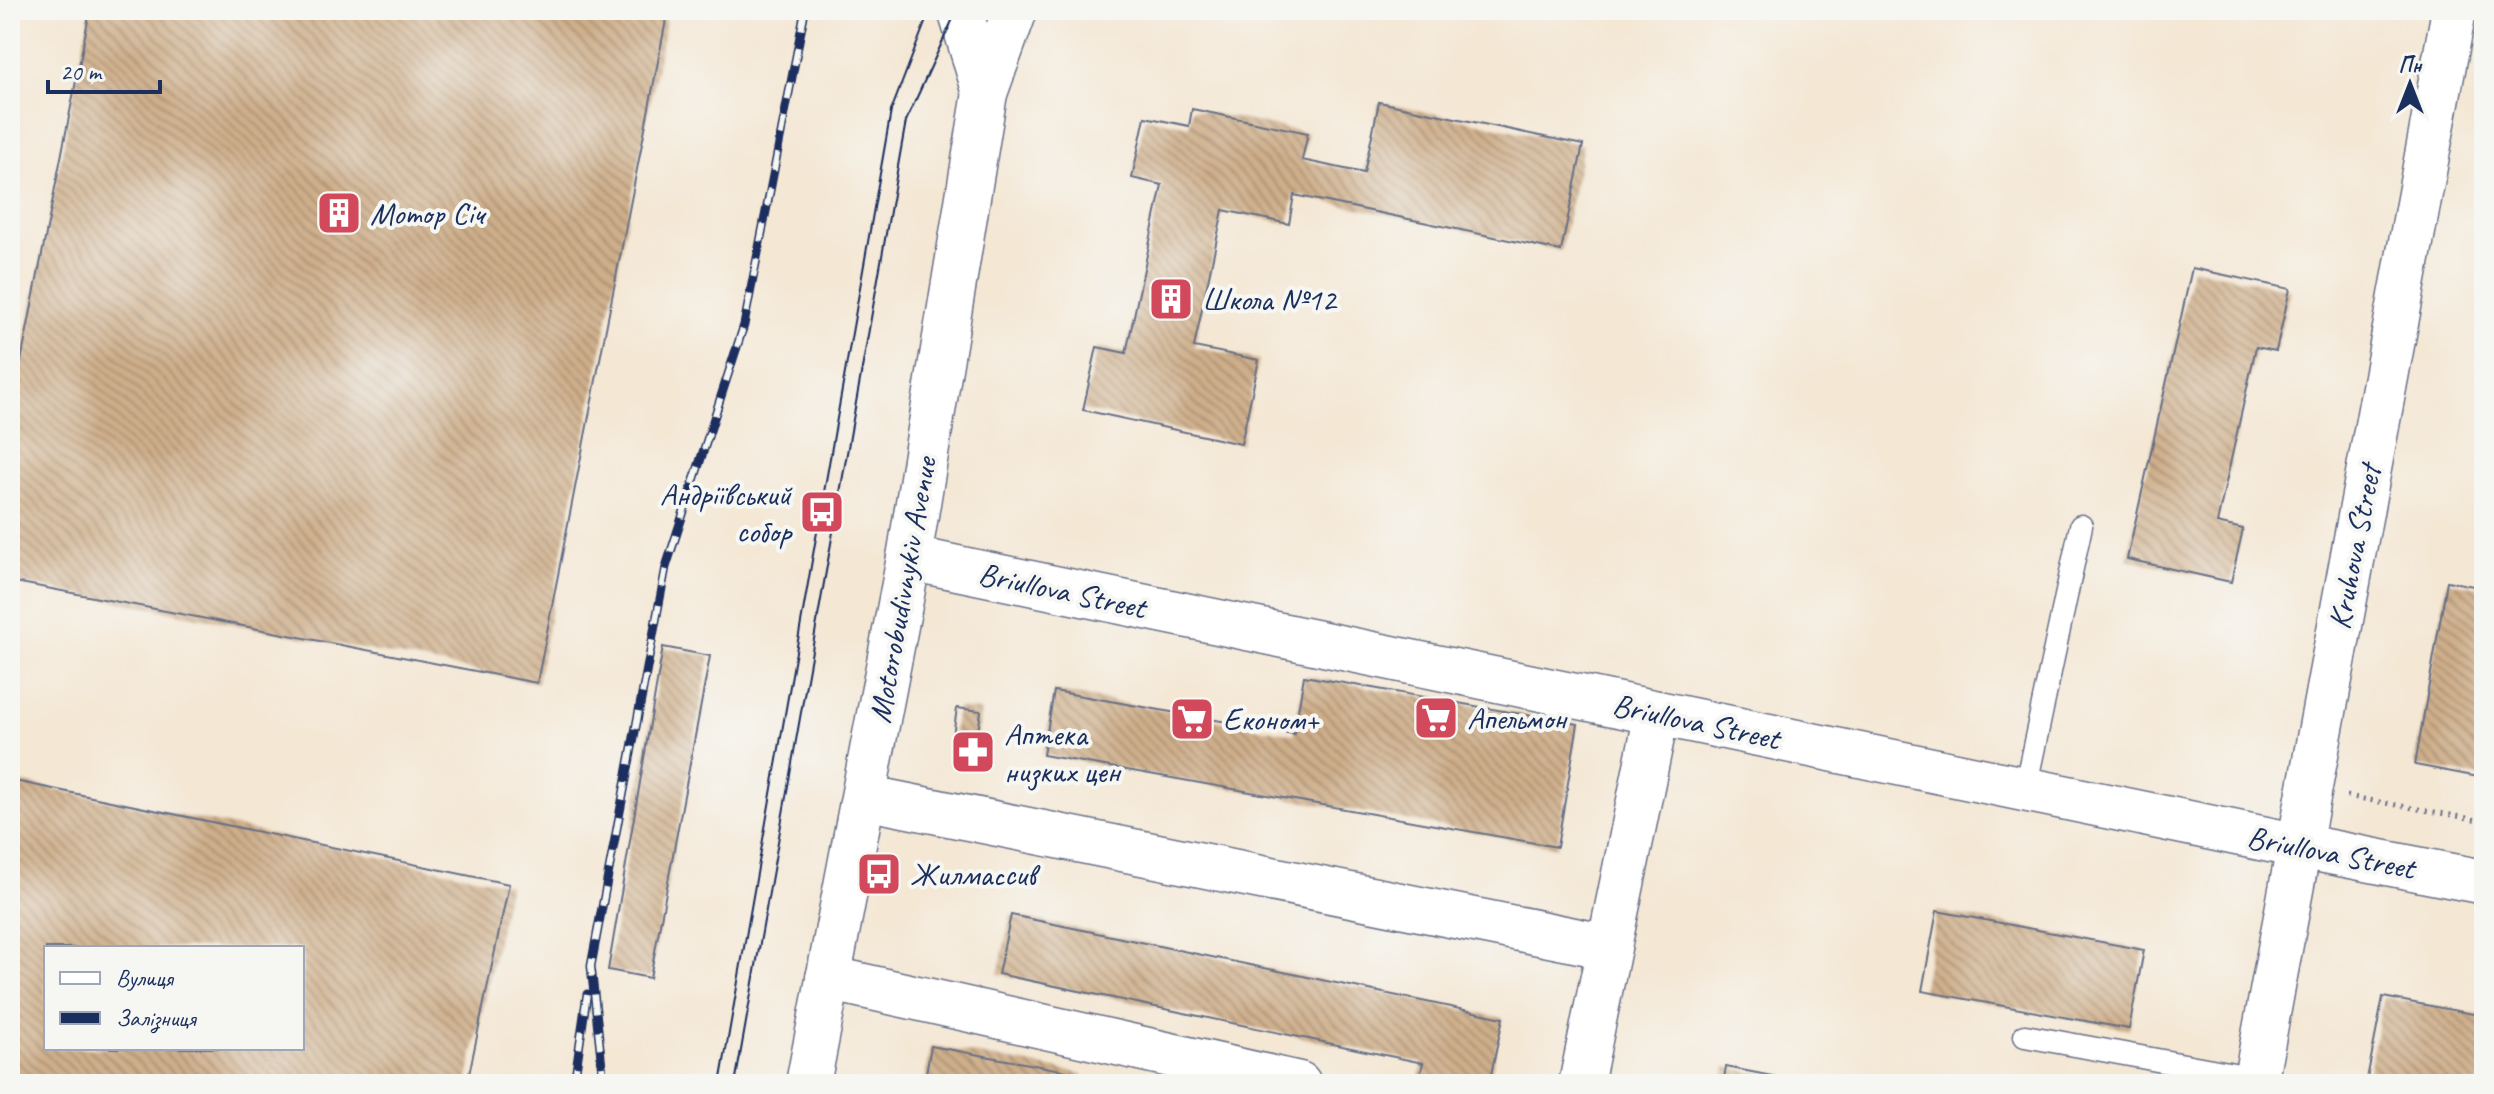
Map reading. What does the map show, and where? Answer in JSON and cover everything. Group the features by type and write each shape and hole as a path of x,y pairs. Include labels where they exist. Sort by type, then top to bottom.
{"street":[{"name":"Motorobudivnykiv Avenue","path":"960,10 985,93"},
{"name":"Motorobudivnykiv Avenue","path":"808,1084 909,558 985,93 1015,10"},
{"name":"Kruhova Street","path":"2256,1081 2454,10"},
{"name":"Briullova Street","path":"909,558 2484,882"},
{"path":"1581,1084 1657,713"},
{"path":"864,797 1609,947"},
{"path":"828,978 1299,1084"}],"lane":[{"path":"2025,789 2081,526"},
{"path":"2025,1036 2256,1081"}],"building":[{"name":"Мотор Січ","path":"90,10 668,10 537,683 10,581 10,417"},
{"name":"Школа №12","path":"1379,102 1583,145 1561,251 1294,195 1289,224 1223,210 1194,347 1259,360 1241,444 1083,410 1097,347 1126,353 1162,185 1132,178 1145,117 1189,126 1192,109 1308,133 1302,160 1364,173"},
{"path":"2192,268 2290,289 2276,351 2256,347 2217,523 2243,529 2231,582 2127,559"},
{"path":"2447,581 2484,588 2484,778 2415,765"},
{"path":"663,647 710,656 650,978 608,970"},
{"path":"1304,676 1578,724 1557,847 1043,755 1054,691 1294,734"},
{"path":"957,708 981,711 977,740 953,736"},
{"path":"10,780 509,884 467,1084 10,1084"},
{"path":"1937,911 2144,950 2129,1029 1922,991"},
{"path":"1011,915 1503,1018 1489,1084 1418,1084 1423,1063 998,974"},
{"path":"2383,997 2484,1016 2484,1084 2366,1084"},
{"path":"931,1046 1083,1074 1081,1084 924,1084"},
{"path":"1726,1067 1808,1083 1808,1084 1723,1084"}],"tram line":[{"path":"720,1084 891,111 930,10"},
{"path":"735,1084 906,121 957,10"}],"railway":[{"path":"604,1084 591,966 666,567 744,325 805,10"},
{"path":"574,1084 587,994"}],"place":[{"name":"Мотор Січ","path":"339,213"},
{"name":"Школа №12","path":"1171,299"},
{"name":"Андріївський собор","path":"822,512"},
{"name":"Апельмон","path":"1436,718"},
{"name":"Економ+","path":"1192,719"},
{"name":"Аптека низких цен","path":"973,752"},
{"name":"Жилмассив","path":"879,874"}]}
